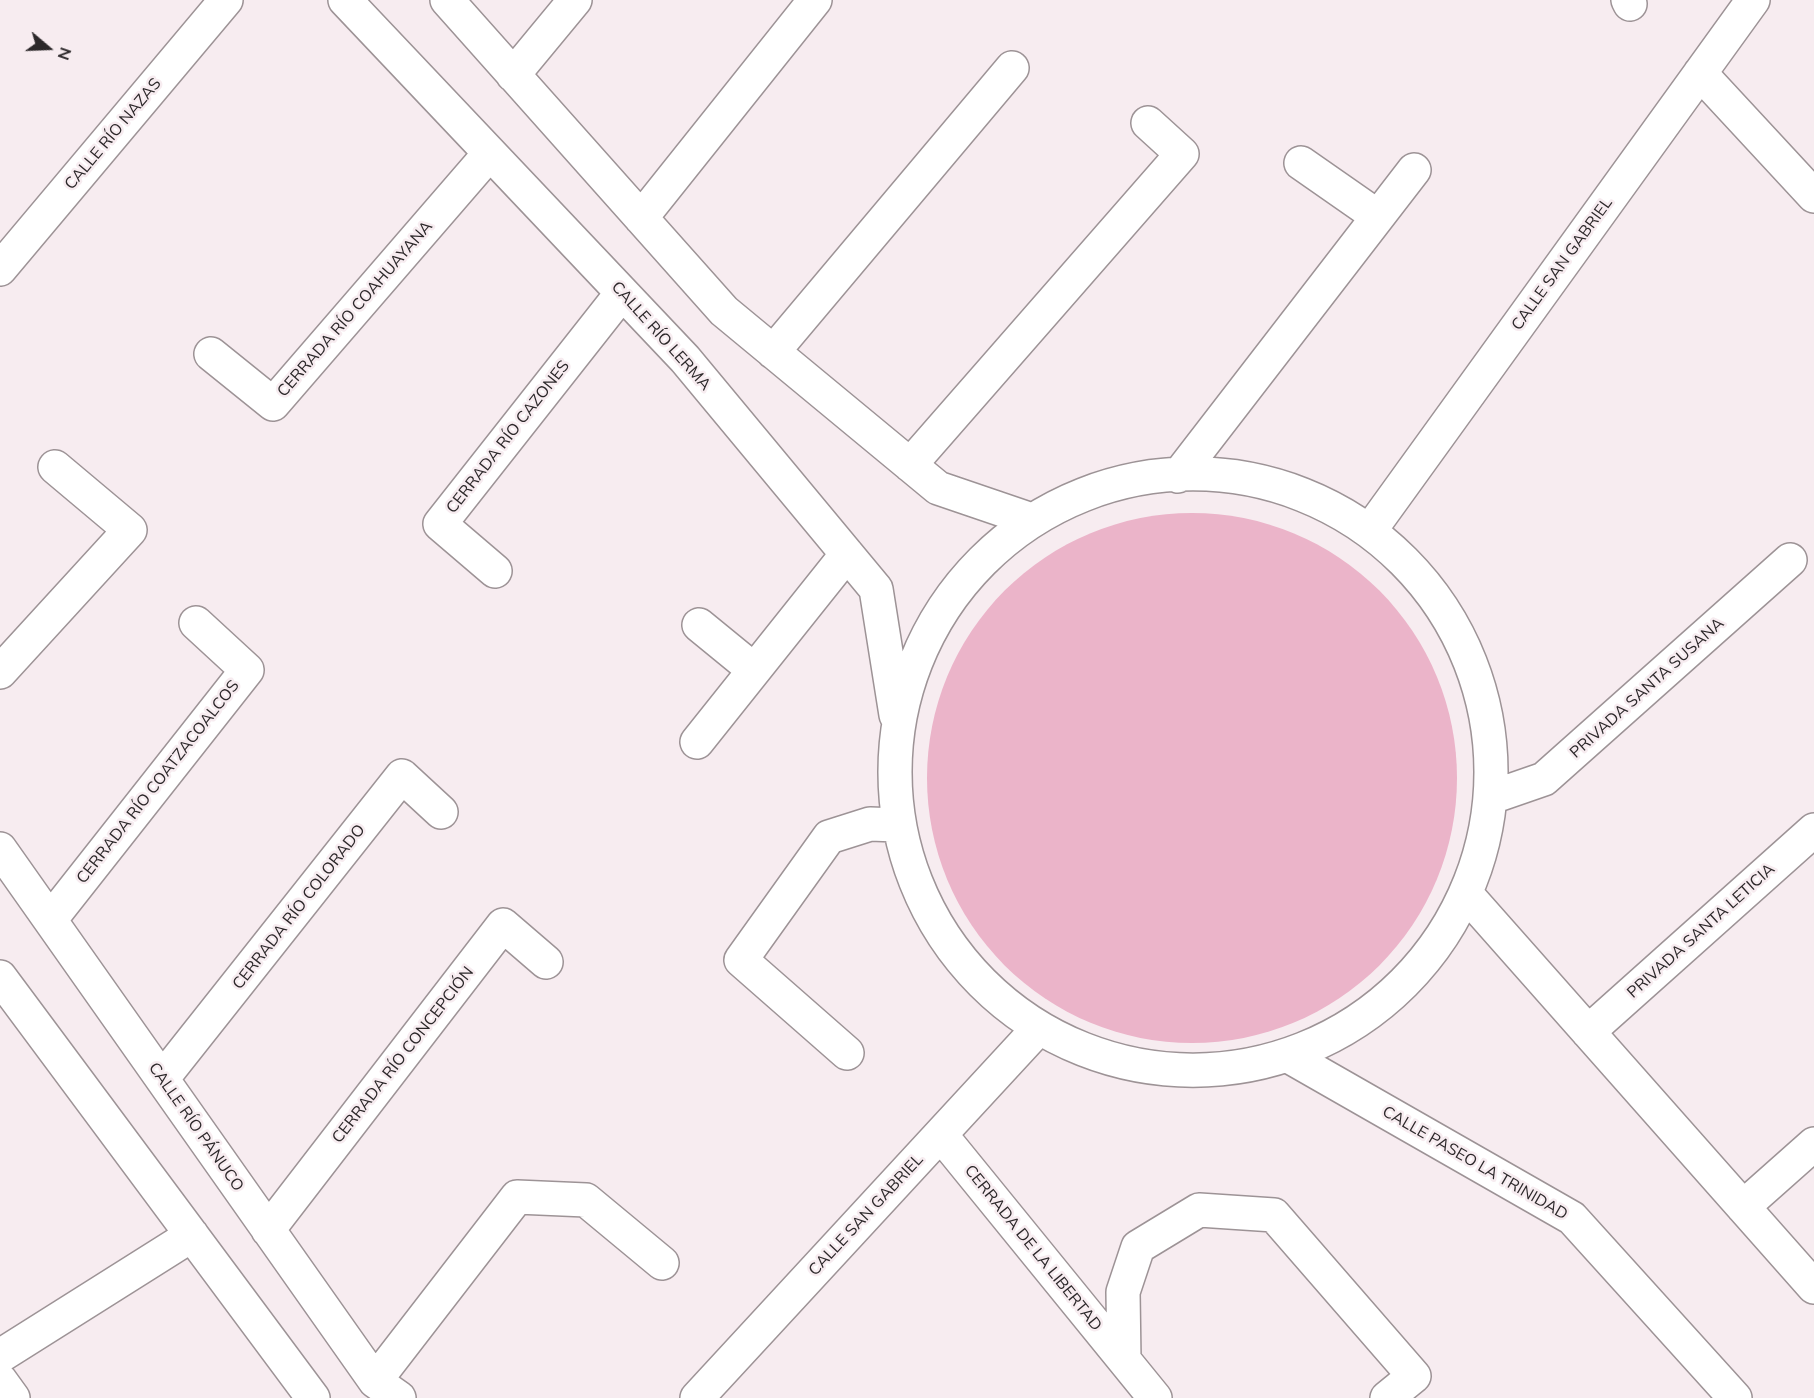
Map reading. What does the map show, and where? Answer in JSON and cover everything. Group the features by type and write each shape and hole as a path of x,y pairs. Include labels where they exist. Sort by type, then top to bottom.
{"street":[{"name":"CALLE RÍO NAZAS","path":"0,269 226,0"},
{"name":"CALLE RÍO LERMA","path":"345,0 685,359 876,589 896,716"},
{"path":"447,0 724,311 938,488 1029,519"},
{"path":"513,75 575,0"},
{"path":"641,218 815,0"},
{"name":"CALLE SAN GABRIEL","path":"1371,529 1753,0"},
{"path":"773,352 1012,68"},
{"path":"1700,73 1814,196"},
{"path":"910,465 1182,154 1148,123"},
{"name":"CERRADA RÍO COAHUAYANA","path":"211,354 273,404 490,153"},
{"path":"1301,163 1377,216"},
{"path":"1178,476 1414,170"},
{"name":"CERRADA RÍO CAZONES","path":"495,571 440,524 622,293"},
{"path":"0,672 130,530 55,467"},
{"path":"1141,475 1262,478 1371,529 1441,602 1484,695 1492,796 1467,895 1396,995 1292,1058 1160,1074 1035,1032 955,957 897,825 896,716 943,604 1029,519 1141,475"},
{"path":"697,742 847,554"},
{"name":"PRIVADA SANTA SUSANA","path":"1492,796 1544,779 1790,560"},
{"name":"CERRADA RÍO COATZACOALCOS","path":"50,920 247,670 196,624"},
{"path":"699,625 754,670"},
{"name":"CERRADA RÍO COLORADO","path":"162,1079 402,776 441,812"},
{"path":"847,1053 741,960 829,837 870,824 897,825"},
{"name":"PRIVADA SANTA LETICIA","path":"1588,1032 1814,830"},
{"name":"CALLE RÍO PÁNUCO","path":"0,849 268,1230 387,1389"},
{"path":"1467,895 1814,1287"},
{"name":"CERRADA RÍO CONCEPCIÓN","path":"268,1230 503,925 546,962"},
{"path":"0,977 313,1398"},
{"name":"CALLE SAN GABRIEL","path":"696,1398 1035,1032"},
{"name":"CALLE PASEO LA TRINIDAD","path":"1292,1058 1572,1218 1735,1398"},
{"name":"CERRADA DE LA LIBERTAD","path":"941,1135 1155,1398"},
{"path":"1743,1207 1814,1144"},
{"path":"387,1389 517,1197 586,1200 662,1263"},
{"name":"CERRADA DE LA LIBERTAD","path":"1124,1360 1123,1292 1138,1247 1199,1210 1274,1215 1414,1376 1387,1398"},
{"path":"0,1356 192,1235"},
{"path":"0,1380 13,1398"}],"shaded area":[{"path":"1192,513 1244,518 1293,533 1339,558 1379,591 1412,631 1437,677 1452,726 1457,778 1452,830 1437,879 1412,925 1379,965 1339,998 1293,1023 1244,1038 1192,1043 1140,1038 1091,1023 1045,998 1005,965 972,925 947,879 932,830 927,778 932,726 947,677 972,631 1005,591 1045,558 1091,533 1140,518"}]}
